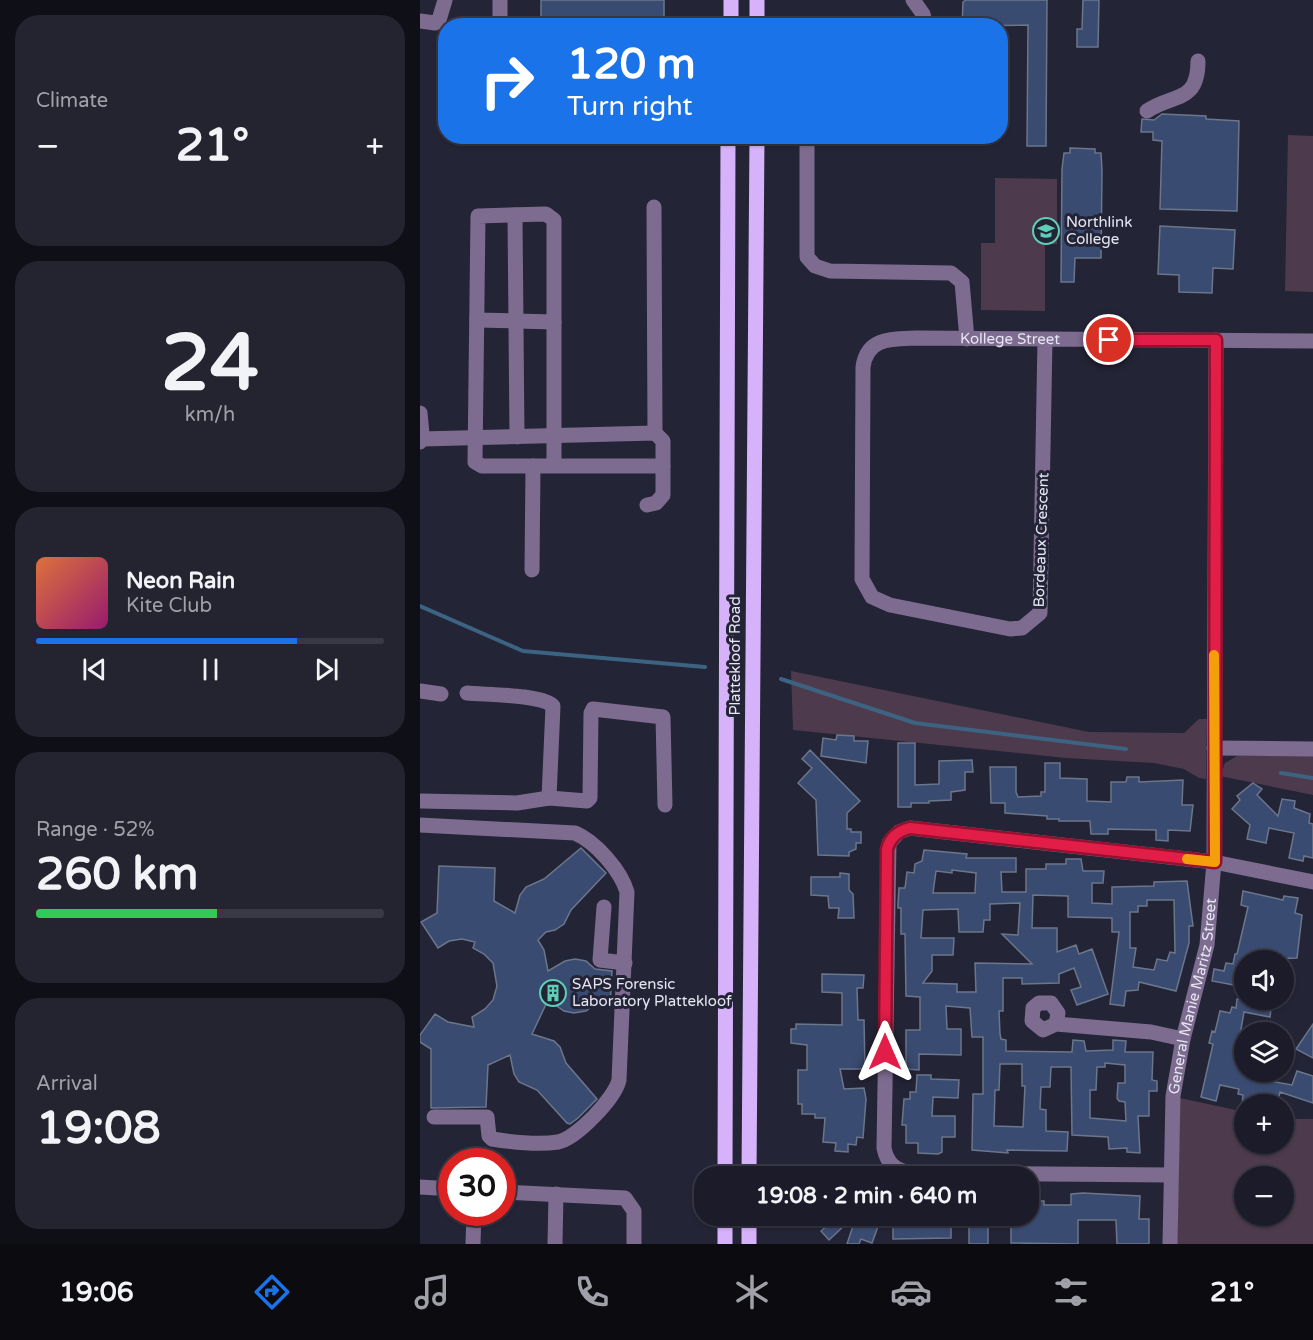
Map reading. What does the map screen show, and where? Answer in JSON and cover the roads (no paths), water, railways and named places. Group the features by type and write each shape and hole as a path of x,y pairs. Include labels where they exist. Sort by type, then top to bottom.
{"main road":[{"path":"731,0 731,18"},
{"path":"757,0 757,18"},
{"name":"Plattekloof Road","path":"725,1166 728,144"},
{"name":"Plattekloof Road","path":"749,1166 757,144"},
{"path":"725,1226 725,1244"},
{"path":"749,1226 749,1244"}],"street":[{"path":"440,18 445,0"},
{"path":"500,0 500,18"},
{"path":"913,0 924,18"},
{"path":"420,21 438,21"},
{"path":"1147,111 1188,92 1196,80 1198,61"},
{"path":"807,144 807,257 810,262 830,271 951,273 962,282 967,339"},
{"path":"647,505 656,503 662,498 663,466 663,441 655,433 654,207"},
{"path":"554,466 554,220 546,214 477,217 474,459 477,465 533,466 554,466 663,466"},
{"path":"515,215 517,436"},
{"path":"477,320 554,321"},
{"name":"Kollege Street","path":"887,339 1313,341"},
{"name":"Bordeaux Crescent","path":"887,339 874,344 868,350 863,367 863,586 872,597 890,605 1017,629 1035,619 1042,606 1045,339"},
{"name":"General Manie Maritz Street","path":"1170,1244 1173,1096 1183,1039 1207,945 1215,862 1216,340"},
{"path":"420,413 420,441 655,433"},
{"path":"532,570 533,466"},
{"path":"420,692 441,694"},
{"path":"467,693 536,699 551,704 554,740 549,798"},
{"path":"420,801 517,803 549,798 587,801 590,798 591,713 593,709 663,717 665,805"},
{"path":"1214,748 1313,749"},
{"path":"420,825 555,831 580,836 595,849 624,883 627,892 617,1089 571,1136 557,1142 495,1140 489,1136 487,1117 434,1117"},
{"path":"1170,1174 912,1173 898,1170 888,1162 885,1148 887,849 894,836 910,828 1215,862 1313,882"},
{"path":"604,907 600,960 624,963"},
{"path":"1056,1024 1151,1032 1183,1039"},
{"path":"420,1187 438,1188"},
{"path":"516,1193 625,1198 634,1211 634,1244"},
{"path":"555,1244 556,1194"},
{"path":"473,1244 474,1226"}],"waterway":[{"path":"420,606 523,651 705,667"},
{"path":"781,679 915,723 1126,749"},
{"path":"1281,773 1313,778"}],"place":[{"name":"Northlink College","path":"1046,231"},
{"name":"SAPS Forensic Laboratory Plattekloof","path":"553,993"}]}
